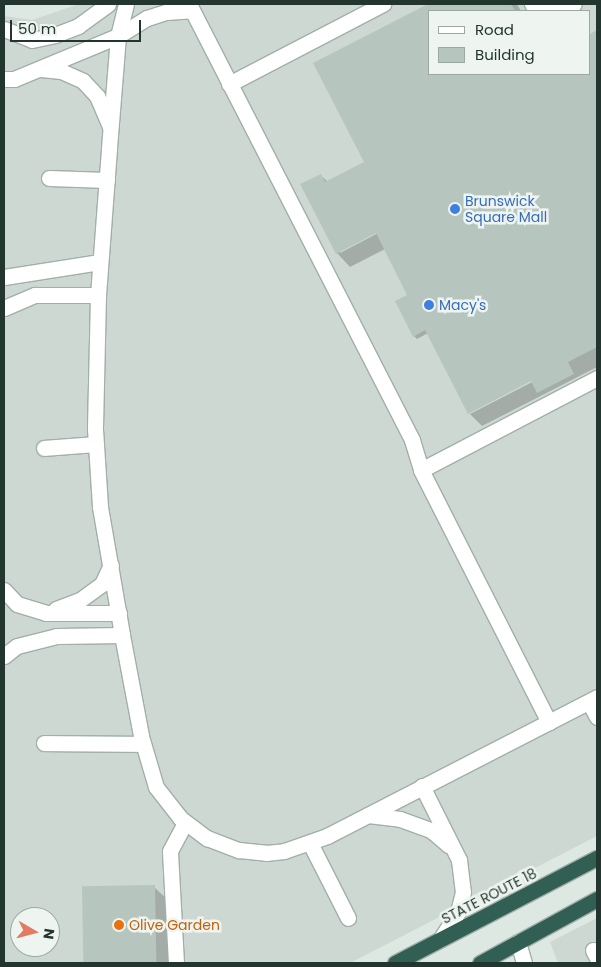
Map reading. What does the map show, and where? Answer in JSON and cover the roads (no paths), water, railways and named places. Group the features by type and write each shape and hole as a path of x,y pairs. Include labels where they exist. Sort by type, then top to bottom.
{"highway":[{"name":"STATE ROUTE 18","path":"395,963 597,858"},
{"path":"480,963 597,899"}],"lane":[{"path":"4,29 32,40 55,35 78,26 108,4"},
{"path":"126,4 118,36 100,262 96,444 100,506 122,635 144,744 156,787 185,823 222,845 245,851 266,853 310,843 593,699 597,717"},
{"path":"230,84 383,4"},
{"path":"532,4 557,8 574,4"},
{"path":"4,79 14,79 118,36 147,18 190,7 412,440 421,470 549,722"},
{"path":"37,69 61,71 83,81 97,96 110,127"},
{"path":"49,178 106,180"},
{"path":"4,277 100,262"},
{"path":"4,308 35,296 98,295"},
{"path":"421,470 597,378"},
{"path":"44,448 96,444"},
{"path":"46,613 80,600 102,584 111,565"},
{"path":"4,590 17,604 46,613 119,613"},
{"path":"4,656 17,646 57,636 122,635"},
{"path":"44,744 144,744"},
{"path":"422,786 459,860 463,892 458,912 440,940"},
{"path":"368,815 400,819 431,830 454,850"},
{"path":"176,963 170,851 185,823"},
{"path":"310,843 348,918"},
{"path":"518,942 524,963"}],"place":[{"name":"Brunswick Square Mall","path":"455,209"},
{"name":"Macy's","path":"429,305"},
{"name":"Olive Garden","path":"119,925"}]}
